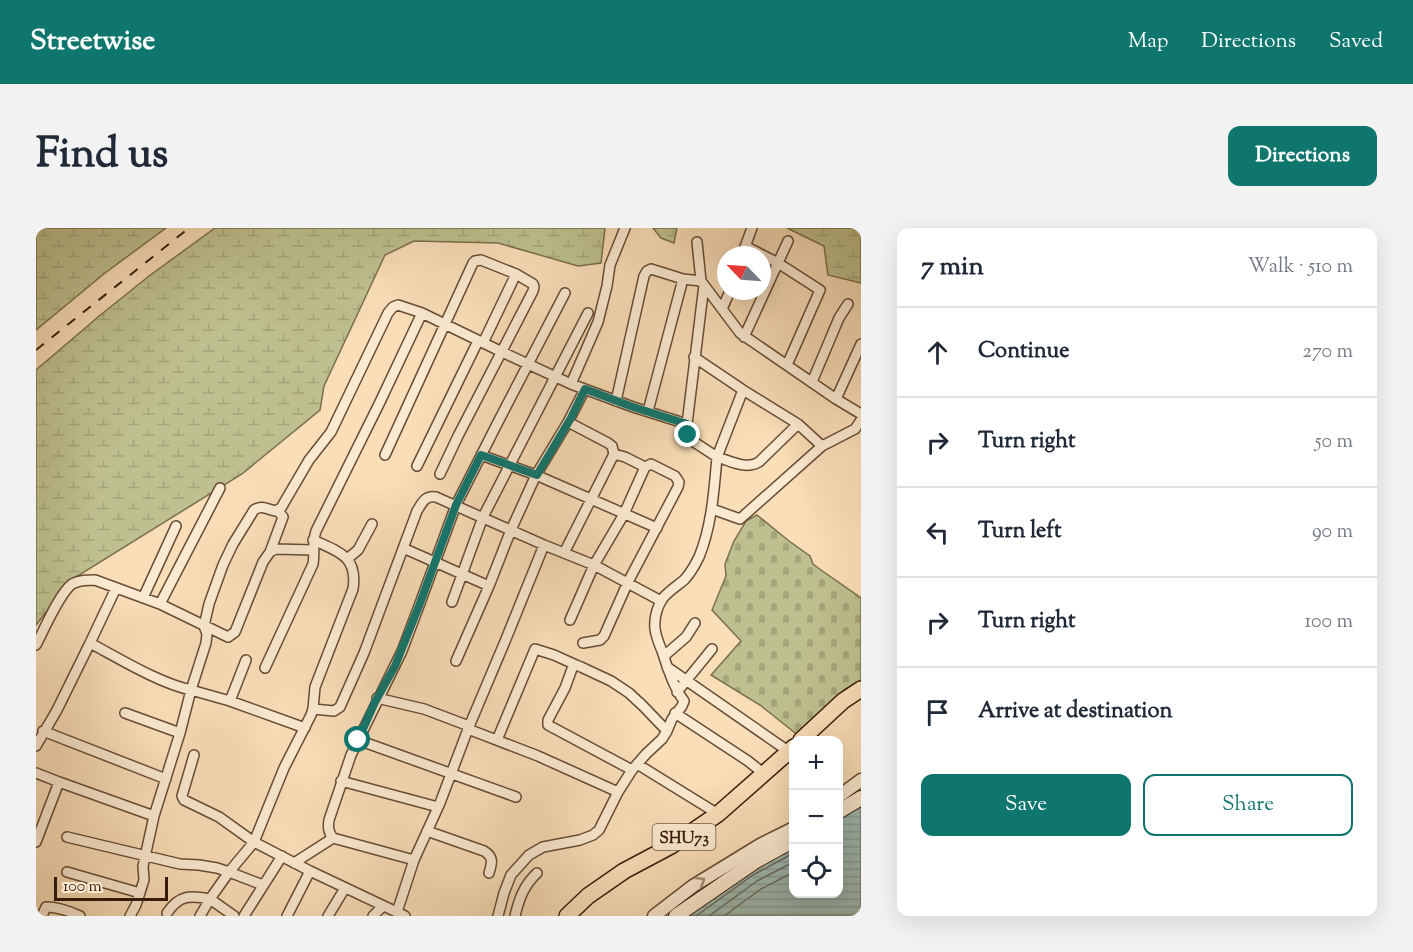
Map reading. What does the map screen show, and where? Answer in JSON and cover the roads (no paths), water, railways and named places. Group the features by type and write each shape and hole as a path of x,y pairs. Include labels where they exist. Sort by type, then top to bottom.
{"main road":[{"path":"806,736 843,701 861,689"},
{"name":"SHU73","path":"567,916 588,896 624,871 671,846 718,813 789,751"},
{"path":"843,809 861,798"},
{"path":"676,916 738,873 789,843"}],"street":[{"path":"571,384 598,322 610,265 625,228"},
{"path":"746,246 752,228"},
{"path":"744,337 788,241"},
{"path":"697,242 703,283 687,424 688,435 691,440 717,457 747,466 759,462 798,424"},
{"path":"385,455 473,263 481,260 516,274 534,287 440,474"},
{"path":"771,261 820,290 787,365"},
{"path":"616,401 644,276 651,269 703,283 744,337 861,414"},
{"path":"417,466 516,274"},
{"path":"648,411 683,279"},
{"path":"414,860 333,838 328,828 329,820 341,781 377,698 398,658 456,505 565,293"},
{"path":"722,309 726,300"},
{"path":"812,382 839,318 848,304"},
{"path":"278,511 309,460 331,432 388,313 398,305 422,313 571,384 687,424"},
{"path":"266,668 313,564 316,531 422,313"},
{"path":"452,602 483,517 588,314"},
{"path":"836,399 861,345"},
{"path":"694,357 798,424 822,446"},
{"path":"456,661 511,530 537,475 585,389"},
{"path":"498,916 511,875 529,855 543,847 580,840 599,830 618,792 634,767 662,739 675,713 682,706 684,701 671,680 655,627 656,616 661,601 690,573 698,557 712,509 717,457 743,390"},
{"path":"712,509 740,519 822,446 855,429 861,420"},
{"path":"564,553 614,454 612,446 568,422"},
{"path":"614,454 645,467"},
{"path":"481,455 537,475 657,528"},
{"path":"570,620 594,565 624,514 645,467 651,464 656,465 675,476 679,482 678,487 628,582 604,636 600,640 583,643"},
{"path":"160,604 220,488"},
{"path":"313,709 334,711 340,707 364,653 417,511 426,497 436,497 456,505 594,565 661,601"},
{"path":"36,645 63,592 73,583 84,580 95,580 160,604 204,626 228,637 235,632 283,518 278,511 262,507 254,510 233,544 208,604 204,626 207,634 206,643 154,816 143,866 144,880 130,916"},
{"path":"347,559 358,550 372,524"},
{"path":"143,598 176,526"},
{"path":"200,916 229,872 254,842 284,768 311,715 315,687 353,590 354,571 351,562 333,549 313,545 276,549 270,552"},
{"path":"194,755 182,796 184,800 219,817 254,842 310,872 401,914 414,860 438,807 544,545"},
{"path":"403,548 489,586"},
{"path":"36,746 57,710 116,588"},
{"path":"664,656 686,637 695,623"},
{"path":"90,643 180,687 230,701 305,728"},
{"path":"497,740 535,649 554,655 611,681 644,706 667,731"},
{"path":"677,692 712,649"},
{"path":"230,701 246,660"},
{"path":"576,665 548,720 549,724 718,813"},
{"path":"667,667 789,748"},
{"path":"377,698 424,709 618,792"},
{"path":"124,713 180,733"},
{"path":"675,713 748,761 763,774"},
{"path":"43,731 166,779"},
{"path":"358,740 516,797"},
{"path":"36,773 154,816"},
{"path":"843,793 861,780"},
{"path":"341,781 438,807"},
{"path":"36,842 59,782"},
{"path":"654,916 693,886 760,845 789,830"},
{"path":"427,831 484,850 492,861 489,873"},
{"path":"67,837 146,857 229,872 263,885"},
{"path":"294,862 333,838"},
{"path":"244,916 282,856"},
{"path":"68,872 140,893"},
{"path":"287,916 310,872"},
{"path":"515,916 525,887 537,873"},
{"path":"328,916 345,888"},
{"path":"167,913 174,902 192,896 210,899 234,916"},
{"path":"42,916 46,907 51,906 80,916"},
{"path":"373,916 382,906"}],"water":[{"path":"861,806 861,916 687,916 750,870 789,848 789,898 843,898 843,817"}],"railway":[{"path":"36,350 189,228"}]}
